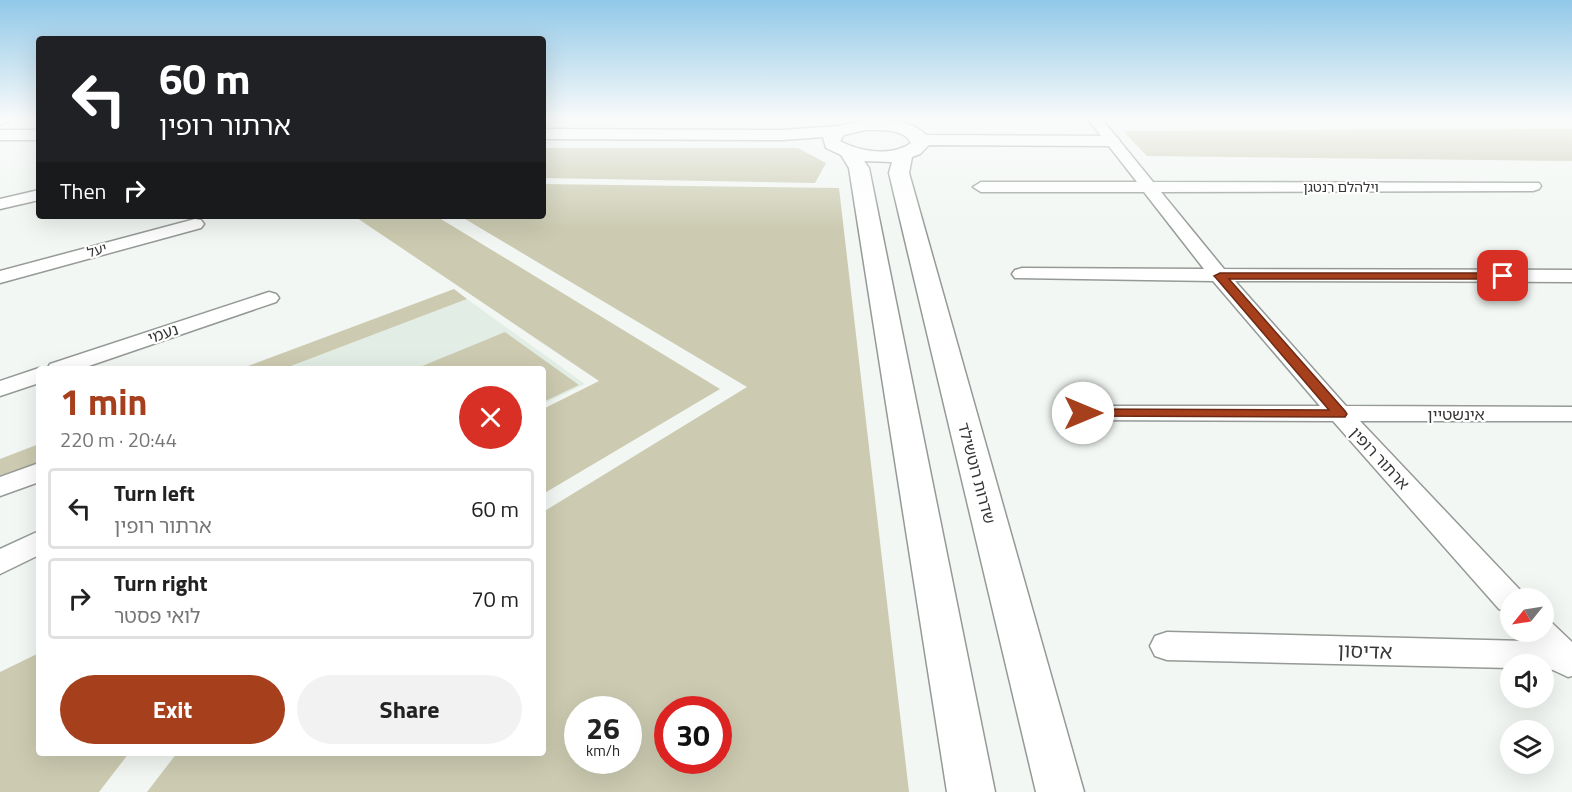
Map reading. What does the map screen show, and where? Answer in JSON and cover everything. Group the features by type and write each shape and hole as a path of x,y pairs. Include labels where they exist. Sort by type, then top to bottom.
{"street":[{"path":"854,155 859,168 971,792"},
{"name":"שדרות רוטשילד","path":"901,155 899,173 1060,792"},
{"name":"ארתור רופין","path":"1122,155 1220,276 1340,414 1500,589"},
{"path":"0,185 6,202 36,196"},
{"name":"וילהלם רנטגן","path":"981,187 1533,186"},
{"name":"יעל","path":"0,277 195,224"},
{"path":"1022,274 1572,276"},
{"name":"נעמי","path":"67,366 269,298"},
{"path":"0,388 36,376"},
{"name":"אינשטיין","path":"1083,413 1572,414"},
{"path":"0,487 36,473"},
{"path":"0,562 36,544"},
{"path":"1550,642 1569,660"},
{"name":"אדיסון","path":"1167,646 1569,660"}],"shaded area":[{"path":"467,299 585,384 546,403 546,366 291,366"}],"green space":[{"path":"546,155 811,155 826,163 815,183 546,178"},
{"path":"1572,155 1572,161 1147,156"},
{"path":"546,184 839,188 909,792 147,792 175,756 546,756 546,510 747,387 465,219 546,219"},
{"path":"358,219 441,219 720,389 546,492 546,408 599,381"},
{"path":"454,289 467,299 291,366 248,366"},
{"path":"505,332 579,385 546,401 546,366 422,366"},
{"path":"36,445 36,463 0,477 0,459"},
{"path":"36,654 36,756 127,756 99,792 0,792 0,672"}],"route":[{"path":"1083,413 1340,414 1220,276 1503,276"}]}
